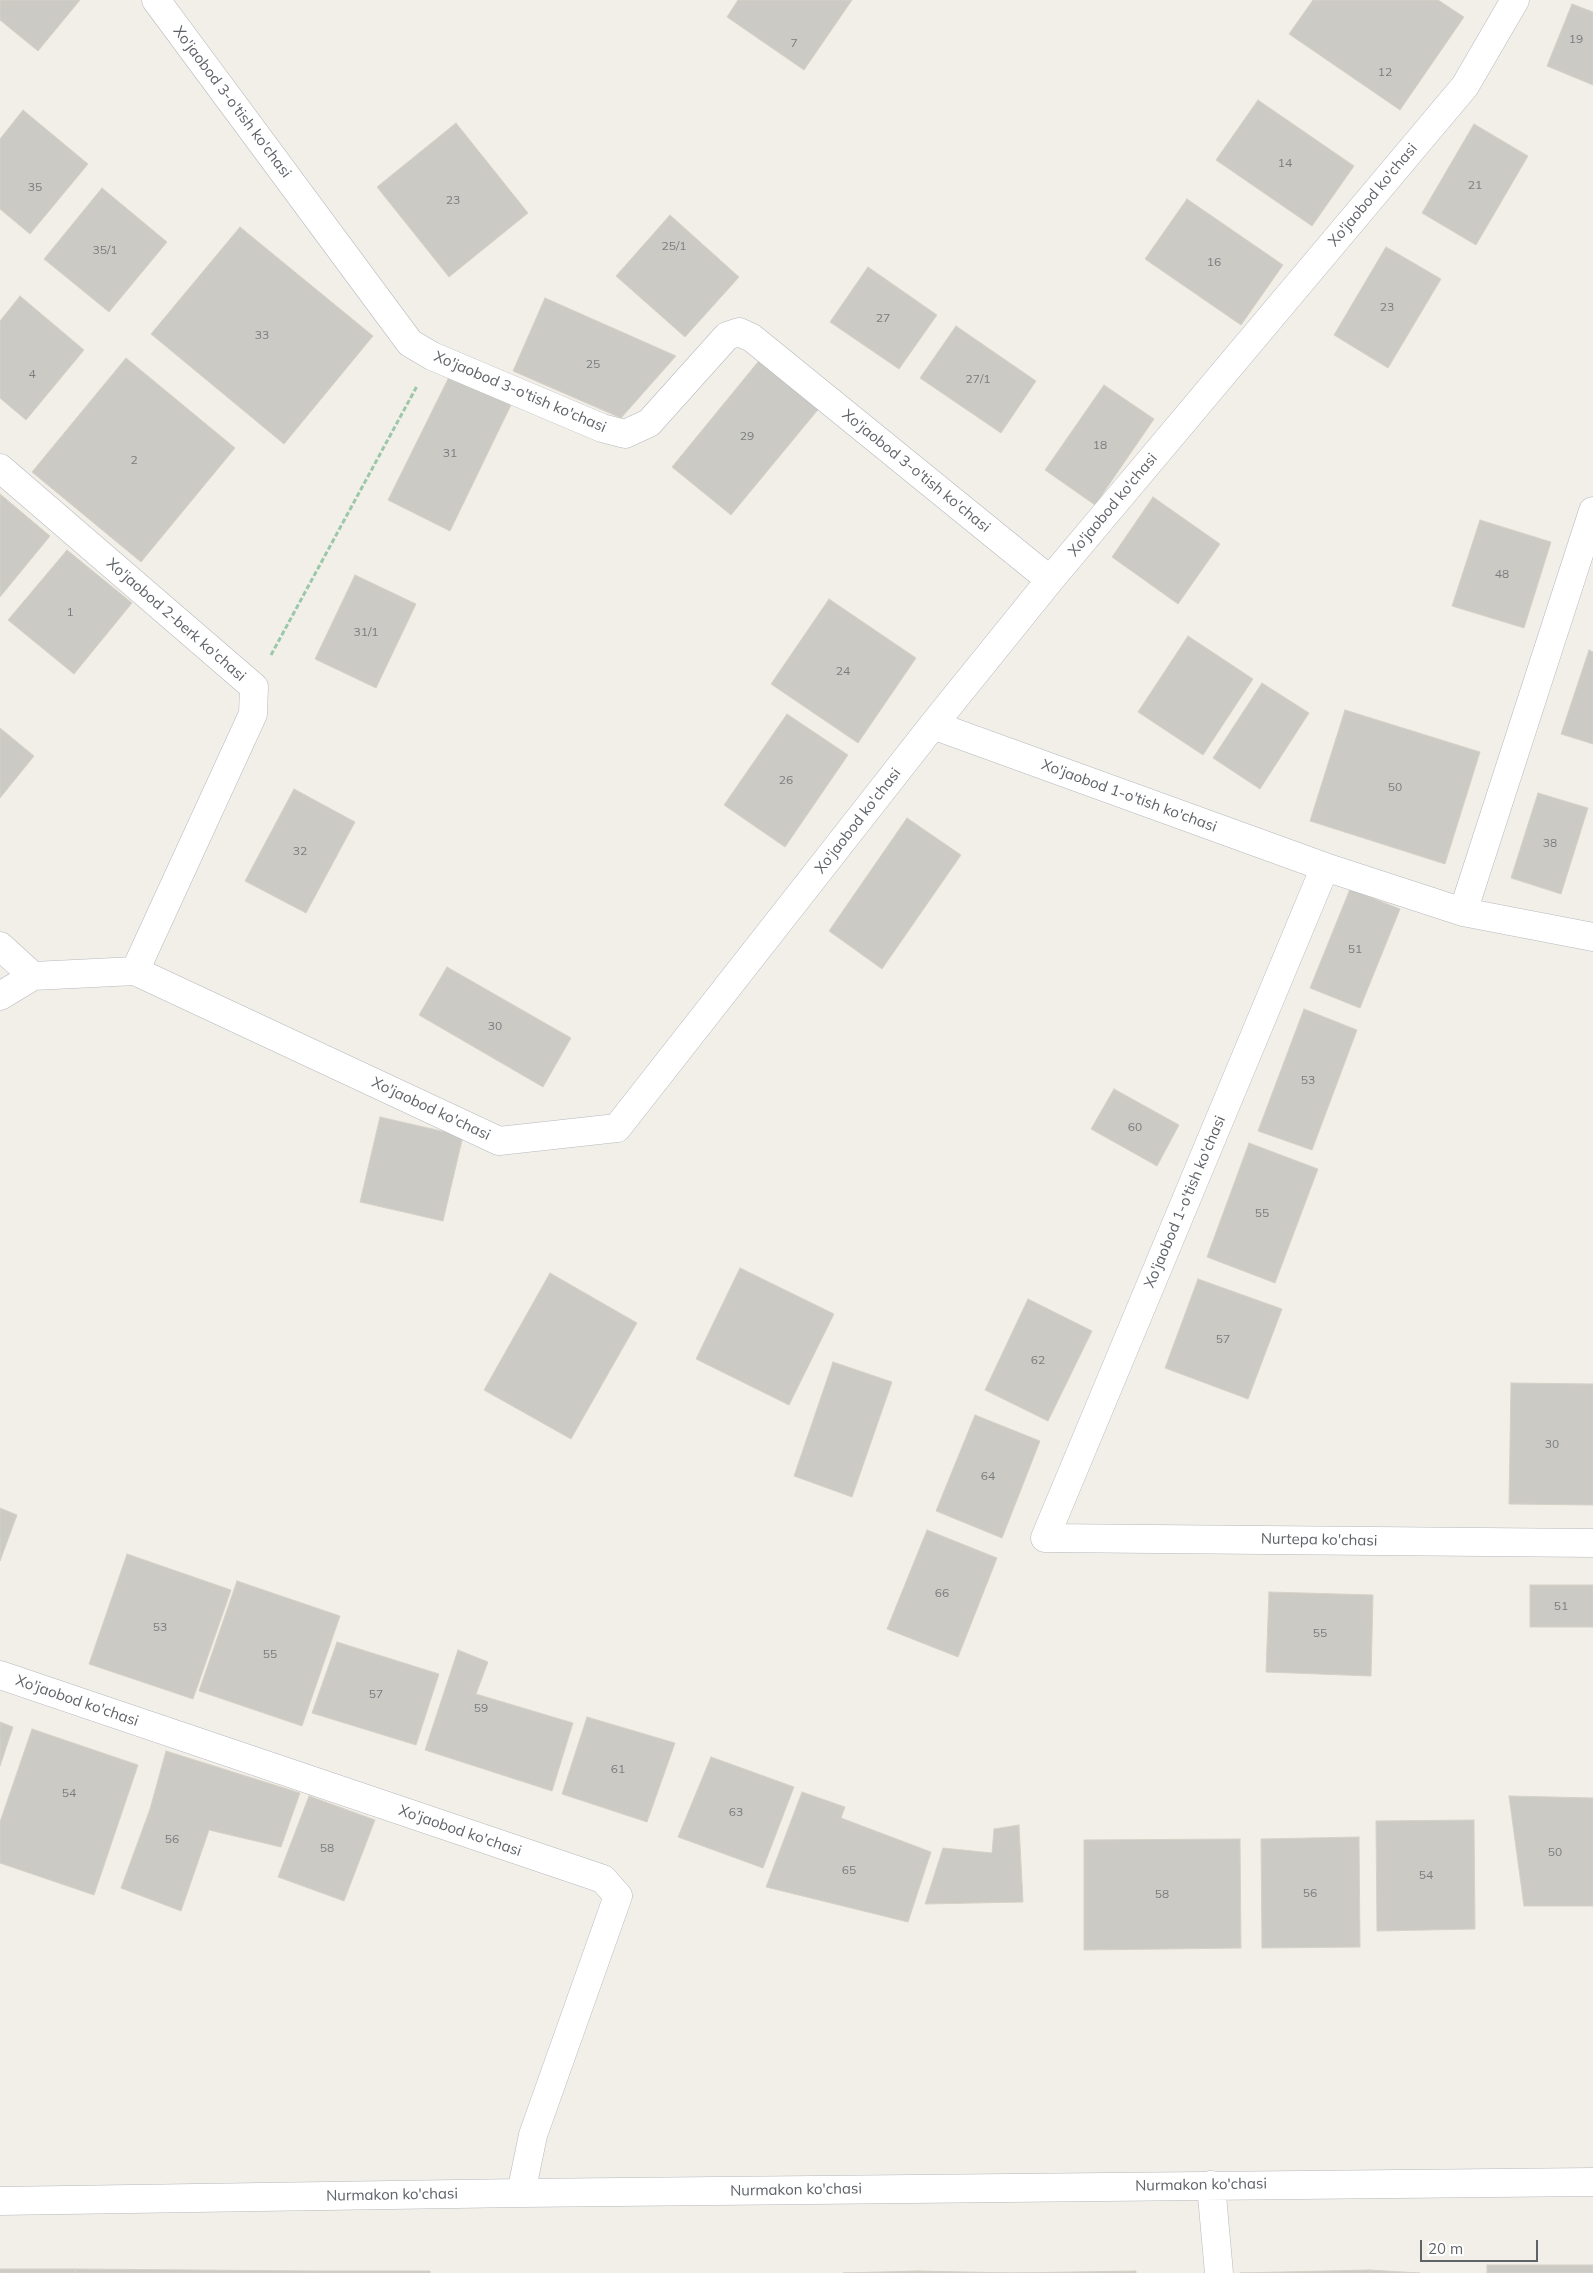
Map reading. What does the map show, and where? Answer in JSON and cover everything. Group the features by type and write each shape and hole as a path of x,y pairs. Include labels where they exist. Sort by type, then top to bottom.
{"street":[{"name":"Xo'jaobod 3-o'tish ko'chasi","path":"156,0 410,343 432,356 602,428 625,434 649,423 726,336 739,332 752,338 1050,580"},
{"name":"Xo'jaobod ko'chasi","path":"0,996 33,976 136,970 499,1141 617,1128 1050,580 1465,86 1514,0"},
{"name":"Xo'jaobod 2-berk ko'chasi","path":"0,468 254,687 253,714 136,970"},
{"path":"1463,912 1593,511"},
{"name":"Xo'jaobod 1-o'tish ko'chasi","path":"933,726 1325,867 1463,912 1593,937"},
{"name":"Xo'jaobod 1-o'tish ko'chasi","path":"1045,1538 1325,867"},
{"path":"0,946 33,976"},
{"name":"Nurtepa ko'chasi","path":"1045,1538 1593,1543"},
{"name":"Xo'jaobod ko'chasi","path":"0,1675 603,1879 618,1896 533,2135 521,2193"},
{"name":"Nurmakon ko'chasi","path":"0,2201 521,2193 1593,2182"},
{"path":"1211,2185 1219,2273"}],"path":[{"path":"254,687 432,356"}],"building":[{"path":"0,0 80,0 38,51 0,20"},
{"path":"738,0 852,0 804,70 727,17"},
{"path":"1313,0 1438,0 1464,17 1400,110 1289,34"},
{"path":"1572,4 1593,12 1593,85 1547,66"},
{"path":"1258,100 1354,166 1312,226 1216,160"},
{"path":"23,110 88,164 30,234 0,209 0,139"},
{"path":"456,123 528,213 449,277 377,187"},
{"path":"1474,124 1528,156 1476,245 1422,213"},
{"path":"102,188 167,242 109,312 44,259"},
{"path":"1187,199 1283,265 1241,325 1145,259"},
{"path":"670,215 739,277 685,337 616,276"},
{"path":"240,227 373,336 284,444 151,334"},
{"path":"1386,247 1441,279 1388,368 1334,335"},
{"path":"868,267 937,315 899,369 830,322"},
{"path":"20,296 84,350 26,420 0,398 0,321"},
{"path":"545,298 676,356 621,418 513,371"},
{"path":"956,326 1036,381 1001,433 920,378"},
{"path":"762,357 821,406 731,515 672,467"},
{"path":"126,358 235,448 141,562 32,472"},
{"path":"450,375 511,405 450,531 388,500"},
{"path":"1104,385 1154,419 1095,505 1045,470"},
{"path":"0,494 50,536 0,597"},
{"path":"1153,497 1220,544 1178,604 1112,557"},
{"path":"1480,520 1551,542 1524,628 1452,606"},
{"path":"67,550 132,603 74,674 8,620"},
{"path":"355,575 416,604 376,688 315,659"},
{"path":"829,599 916,658 858,743 771,684"},
{"path":"1188,636 1253,679 1203,755 1138,712"},
{"path":"1589,650 1593,652 1593,744 1561,734"},
{"path":"1262,683 1309,713 1260,789 1213,758"},
{"path":"1345,710 1480,752 1445,864 1310,821"},
{"path":"787,714 848,755 785,847 724,805"},
{"path":"0,728 34,756 0,798"},
{"path":"294,789 355,822 306,913 245,881"},
{"path":"1538,793 1588,808 1561,894 1511,878"},
{"path":"907,818 961,855 882,969 829,931"},
{"path":"1350,889 1400,909 1360,1008 1310,988"},
{"path":"447,967 571,1038 543,1087 419,1015"},
{"path":"1304,1009 1357,1030 1312,1150 1258,1131"},
{"path":"1114,1089 1179,1125 1157,1166 1091,1129"},
{"path":"380,1117 463,1136 443,1221 360,1202"},
{"path":"1249,1143 1318,1169 1275,1283 1207,1257"},
{"path":"740,1268 834,1314 789,1405 696,1359"},
{"path":"550,1273 637,1323 571,1439 484,1390"},
{"path":"1198,1279 1282,1309 1248,1399 1165,1368"},
{"path":"1028,1299 1092,1331 1048,1421 985,1390"},
{"path":"833,1362 892,1382 852,1497 794,1476"},
{"path":"1511,1383 1593,1384 1593,1505 1509,1504"},
{"path":"975,1415 1040,1441 1002,1538 936,1511"},
{"path":"0,1508 17,1515 0,1561"},
{"path":"927,1530 997,1558 958,1657 887,1629"},
{"path":"127,1554 231,1590 193,1699 89,1664"},
{"path":"237,1581 340,1616 302,1726 199,1691"},
{"path":"1530,1585 1593,1585 1593,1627 1530,1627"},
{"path":"1269,1592 1373,1595 1371,1676 1266,1672"},
{"path":"337,1642 439,1674 416,1745 312,1713"},
{"path":"458,1650 488,1662 476,1694 573,1723 552,1791 425,1750"},
{"path":"587,1717 675,1743 647,1822 562,1794"},
{"path":"0,1722 13,1727 0,1766"},
{"path":"32,1729 138,1765 94,1895 0,1863 0,1822"},
{"path":"166,1751 300,1793 281,1847 209,1830 181,1911 121,1888 150,1809"},
{"path":"711,1757 794,1787 763,1868 678,1837"},
{"path":"802,1792 845,1807 841,1818 931,1852 908,1922 766,1887"},
{"path":"309,1796 375,1820 344,1901 278,1877"},
{"path":"1509,1796 1593,1798 1593,1906 1524,1906"},
{"path":"1474,1820 1475,1929 1377,1931 1376,1821"},
{"path":"1019,1825 1023,1902 925,1904 943,1848 992,1853 994,1829"},
{"path":"1359,1837 1360,1947 1262,1948 1261,1839"},
{"path":"1240,1839 1241,1948 1084,1950 1084,1840"},
{"path":"1487,2265 1593,2265 1593,2273 1487,2273"},
{"path":"0,2269 75,2269 75,2273 0,2273"},
{"path":"75,2269 312,2271 312,2273 75,2273"},
{"path":"1369,2270 1420,2273 1369,2273"},
{"path":"1369,2270 1369,2273 1240,2273"},
{"path":"312,2271 430,2271 430,2273 312,2273"},
{"path":"918,2271 918,2273 843,2273"},
{"path":"918,2271 1013,2273 918,2273"},
{"path":"1136,2271 1136,2273 1013,2273"}]}
